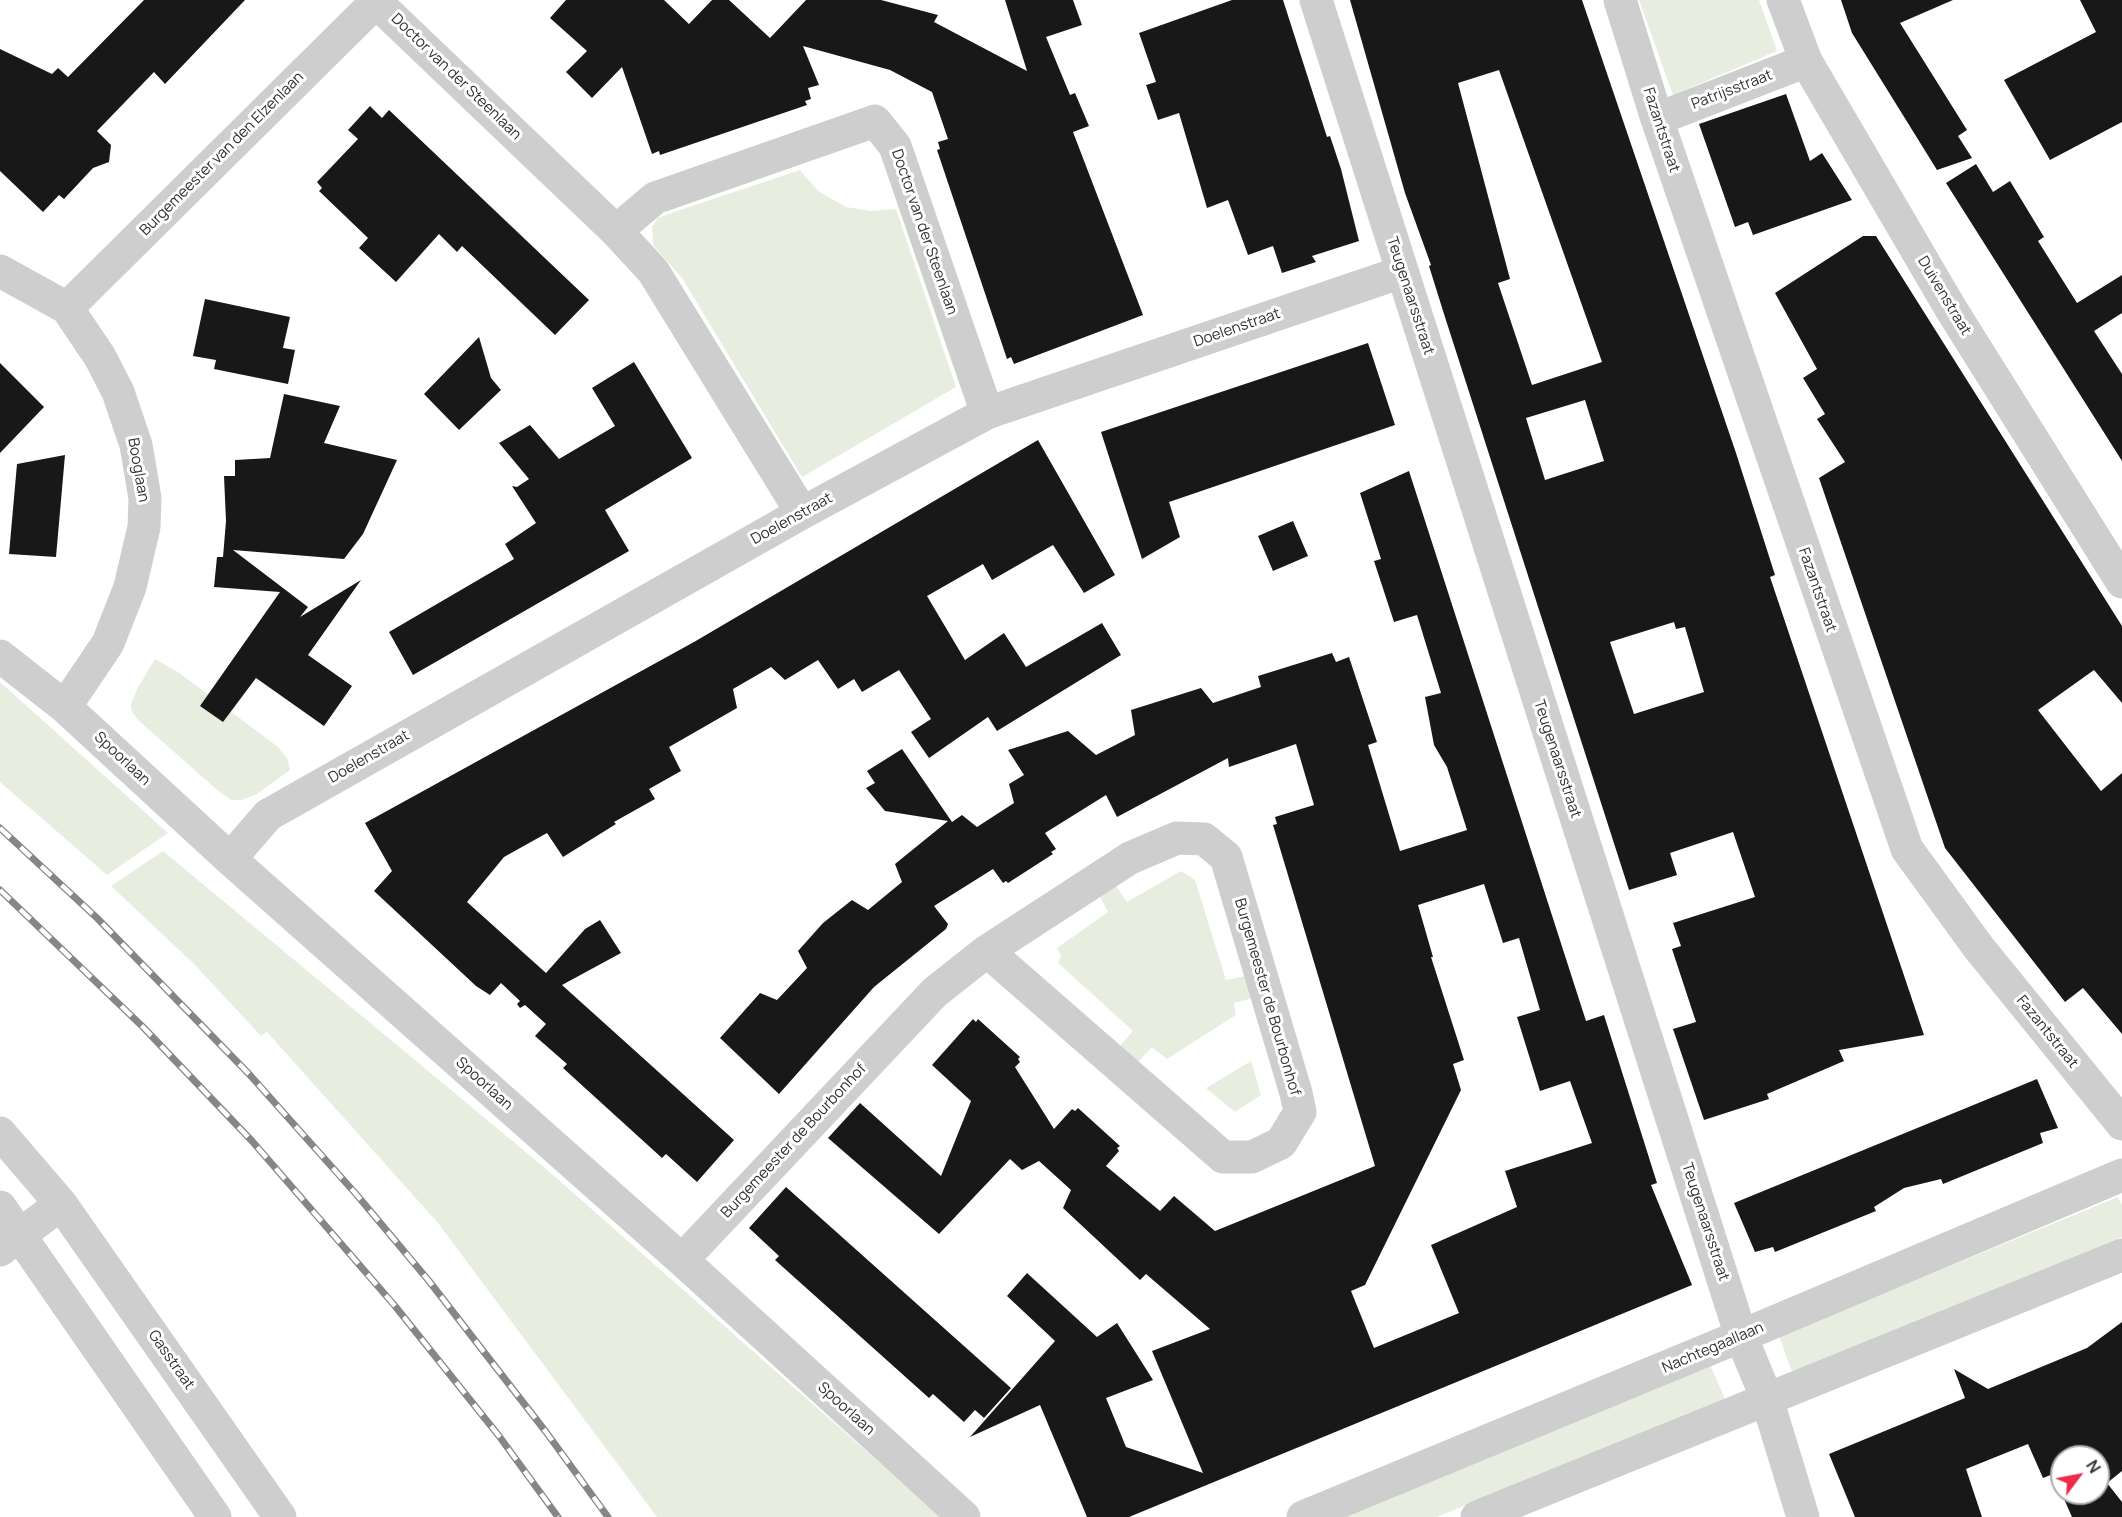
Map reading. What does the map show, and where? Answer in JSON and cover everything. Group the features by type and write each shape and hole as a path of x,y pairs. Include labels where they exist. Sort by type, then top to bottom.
{"street":[{"name":"Doctor van der Steenlaan","path":"376,0 616,231 653,270 802,513"},
{"name":"Burgemeester van den Elzenlaan","path":"67,308 376,0"},
{"name":"Teugenaarsstraat","path":"1316,0 1741,1336 1767,1399 1803,1517"},
{"name":"Fazantstraat","path":"1620,0 1657,119 1907,849 1979,948 2122,1124"},
{"name":"Duivenstraat","path":"1783,0 1806,61 1951,309 2122,582"},
{"name":"Patrijsstraat","path":"1657,119 1806,61"},
{"name":"Doctor van der Steenlaan","path":"616,231 655,198 875,120 895,146 987,413"},
{"name":"Booglaan","path":"0,271 67,308 100,357 118,392 136,445 145,498 144,527 130,587 108,643 65,707"},
{"name":"Doelenstraat","path":"230,858 268,815 802,513 987,413 1402,272"},
{"name":"Spoorlaan","path":"0,656 65,707 230,858 682,1260 964,1517"},
{"name":"Burgemeester de Bourbonhof","path":"682,1260 935,992 987,951 1130,858 1177,838 1204,839 1226,857 1300,1112 1281,1143 1252,1157 1223,1157 987,951"},
{"name":"Gasstraat","path":"0,1132 61,1204 280,1517"},
{"name":"Nachtegaallaan","path":"1303,1517 2122,1175"},
{"path":"10,1243 61,1204"},
{"path":"0,1208 10,1243 215,1517"},
{"path":"1478,1517 2122,1255"}],"green space":[{"path":"1639,0 1759,0 1777,51 1673,95"},
{"path":"800,170 818,191 846,207 871,211 896,209 956,387 802,477 682,278 653,245 652,227 658,218"},
{"path":"155,659 178,672 278,747 288,760 290,770 257,794 242,800 231,800 215,788 139,721 132,712 131,705 137,689"},
{"path":"0,682 168,833 107,875 0,782"},
{"path":"163,851 545,1168 941,1517 657,1517 438,1223 267,1032 261,1036 193,963 111,886"},
{"path":"1181,871 1195,880 1226,980 1246,976 1253,998 1234,1003 1236,1015 1167,1059 1152,1047 1137,1063 1120,1046 1133,1031 1058,963 1061,955 1057,948 1108,912 1099,895 1115,885 1127,902"},
{"path":"1251,1061 1261,1095 1235,1112 1206,1088"},
{"path":"2118,1197 2122,1205 2122,1237 1792,1372 1779,1336"},
{"path":"1710,1365 1725,1399 1437,1517 1338,1517"}],"building":[{"path":"144,0 245,0 165,84 154,72 97,131 111,145 109,162 93,168 64,199 59,195 43,212 0,171 0,49 52,74 58,68 68,77"},
{"path":"566,0 664,0 689,24 712,0 729,0 770,38 806,0 881,0 938,15 934,22 1027,71 1005,0 1073,0 1082,25 1046,37 1070,95 1075,93 1089,126 1073,132 1143,315 1014,364 1011,357 1007,359 937,150 940,149 938,142 948,139 932,92 890,70 803,46 819,85 808,88 811,99 805,101 807,105 660,155 659,151 652,154 622,67 592,98 566,72 587,51 550,18"},
{"path":"1232,0 1283,0 1327,137 1330,136 1341,169 1359,241 1312,256 1316,262 1282,273 1273,246 1248,255 1228,200 1207,208 1179,113 1158,120 1146,85 1156,82 1139,33"},
{"path":"1350,0 1582,0 1736,453 1775,575 1770,577 1924,1035 1839,1050 1844,1061 1767,1094 1769,1099 1704,1120 1673,1029 1696,1022 1672,949 1681,946 1673,923 1755,897 1733,832 1670,853 1677,875 1629,890 1444,314 1429,266 1431,265 1405,193","holes":["1499,70 1602,362 1532,385 1498,283 1510,279 1458,83","1585,400 1604,461 1545,480 1526,418","1674,622 1676,629 1685,627 1704,692 1634,714 1610,642"]},
{"path":"1841,0 1953,0 1900,23 1967,130 1958,136 1972,158 1937,170 1852,33"},
{"path":"2080,0 2122,0 2122,122 2050,160 2004,80 2096,32"},
{"path":"1786,94 1810,161 1822,153 1852,200 1753,235 1748,222 1735,227 1699,124"},
{"path":"370,106 382,118 389,110 589,300 555,335 462,246 457,252 439,234 396,282 359,248 368,238 319,191 322,188 317,182 358,139 348,130"},
{"path":"1976,164 1993,192 2010,181 2044,237 2038,241 2077,303 2122,275 2122,313 2094,331 2122,374 2122,461 1946,183"},
{"path":"1863,236 1876,236 2122,626 2122,703 2094,670 2038,710 2101,791 2122,773 2122,1034 2083,988 2065,1002 1945,848 1819,478 1845,462 1817,419 1825,414 1803,378 1817,369 1775,293"},
{"path":"205,299 290,317 283,348 295,350 288,384 214,369 216,360 193,356"},
{"path":"479,337 491,378 501,390 459,430 424,394"},
{"path":"1368,343 1395,425 1169,502 1180,537 1142,559 1101,432"},
{"path":"634,362 692,458 605,510 629,551 413,675 389,632 514,559 505,544 536,523 512,486 517,487 529,479 499,443 530,425 559,459 615,426 592,388"},
{"path":"0,363 44,407 0,453"},
{"path":"284,394 340,406 324,443 397,460 363,534 344,559 233,550 308,607 300,617 361,580 308,655 352,686 324,726 256,678 223,722 200,706 280,592 214,587 217,557 223,557 226,521 224,476 235,476 235,460 270,458"},
{"path":"1038,440 1115,575 1084,593 1053,545 992,580 983,564 927,596 965,660 1004,633 1026,667 1102,623 1121,655 997,731 988,717 929,758 911,732 931,719 899,670 862,692 854,679 838,689 818,660 785,680 771,667 733,689 737,708 669,747 681,771 649,789 655,799 614,822 616,824 563,857 547,833 504,857 467,902 546,973 585,929 600,920 621,953 562,985 734,1140 697,1182 666,1154 662,1158 563,1068 567,1064 535,1036 546,1024 525,1005 520,1008 517,1004 520,1001 501,983 490,995 476,986 374,891 392,871 365,823 694,642"},
{"path":"65,455 56,557 9,554 17,464"},
{"path":"1409,471 1586,1021 1604,1015 1657,1183 1651,1185 1692,1285 1129,1517 1087,1517 1040,1405 970,1437 1055,1341 1007,1296 1027,1273 1097,1337 1117,1323 1153,1380 1106,1398 1126,1447 1203,1473 1152,1351 1210,1329 1146,1274 1140,1280 1063,1208 1071,1190 1039,1161 1022,1170 1010,1159 939,1234 828,1138 860,1103 941,1176 971,1101 932,1065 973,1019 976,1022 978,1019 1020,1057 1018,1059 1020,1062 1015,1067 1054,1129 1072,1109 1075,1111 1078,1108 1120,1146 1117,1148 1119,1151 1106,1166 1160,1211 1174,1196 1215,1231 1375,1166 1273,825 1277,824 1275,817 1314,805 1296,744 1229,767 1228,758 1117,817 1106,795 1045,833 1056,849 1051,852 1053,854 1008,883 1006,881 1003,883 993,869 934,906 948,924 946,929 874,987 779,1094 720,1038 760,993 777,1000 807,968 798,951 823,923 852,900 868,910 902,882 895,864 948,821 885,811 866,788 875,783 867,771 902,749 952,822 962,815 977,827 1014,803 1009,784 1024,775 1008,750 1068,731 1096,755 1135,735 1131,710 1201,688 1213,703 1261,687 1258,676 1332,653 1336,662 1349,657 1377,742 1368,745 1400,851 1467,830 1447,767 1434,745 1425,697 1441,693 1417,615 1394,622 1374,561 1381,559 1360,493","holes":["1484,884 1503,943 1519,938 1540,1010 1517,1017 1540,1091 1570,1081 1592,1143 1505,1171 1517,1207 1431,1245 1459,1313 1374,1348 1351,1291 1365,1285 1461,1090 1453,1064 1464,1060 1431,957 1433,957 1418,905"]},
{"path":"1293,521 1308,556 1273,571 1258,536"},
{"path":"2037,1079 2058,1128 2040,1133 2043,1143 1943,1184 1941,1179 1904,1188 1874,1207 1876,1211 1775,1252 1773,1247 1755,1252 1734,1203"},
{"path":"786,1187 1011,1388 984,1418 975,1410 964,1422 933,1394 929,1398 775,1260 779,1256 749,1228"},
{"path":"2122,1322 2122,1471 2110,1481 2110,1445 2050,1445 2050,1475 2043,1478 2028,1444 1966,1469 1982,1517 1855,1517 1829,1454 1965,1398 1954,1369 1988,1389 2087,1348"},
{"path":"2110,1487 2122,1502 2122,1517 2072,1517 2067,1505 2110,1505"}],"railway":[{"path":"0,828 97,918 249,1074 356,1194 429,1281 546,1432 608,1517"},
{"path":"0,890 143,1027 252,1141 395,1306 499,1436 558,1517"}]}
